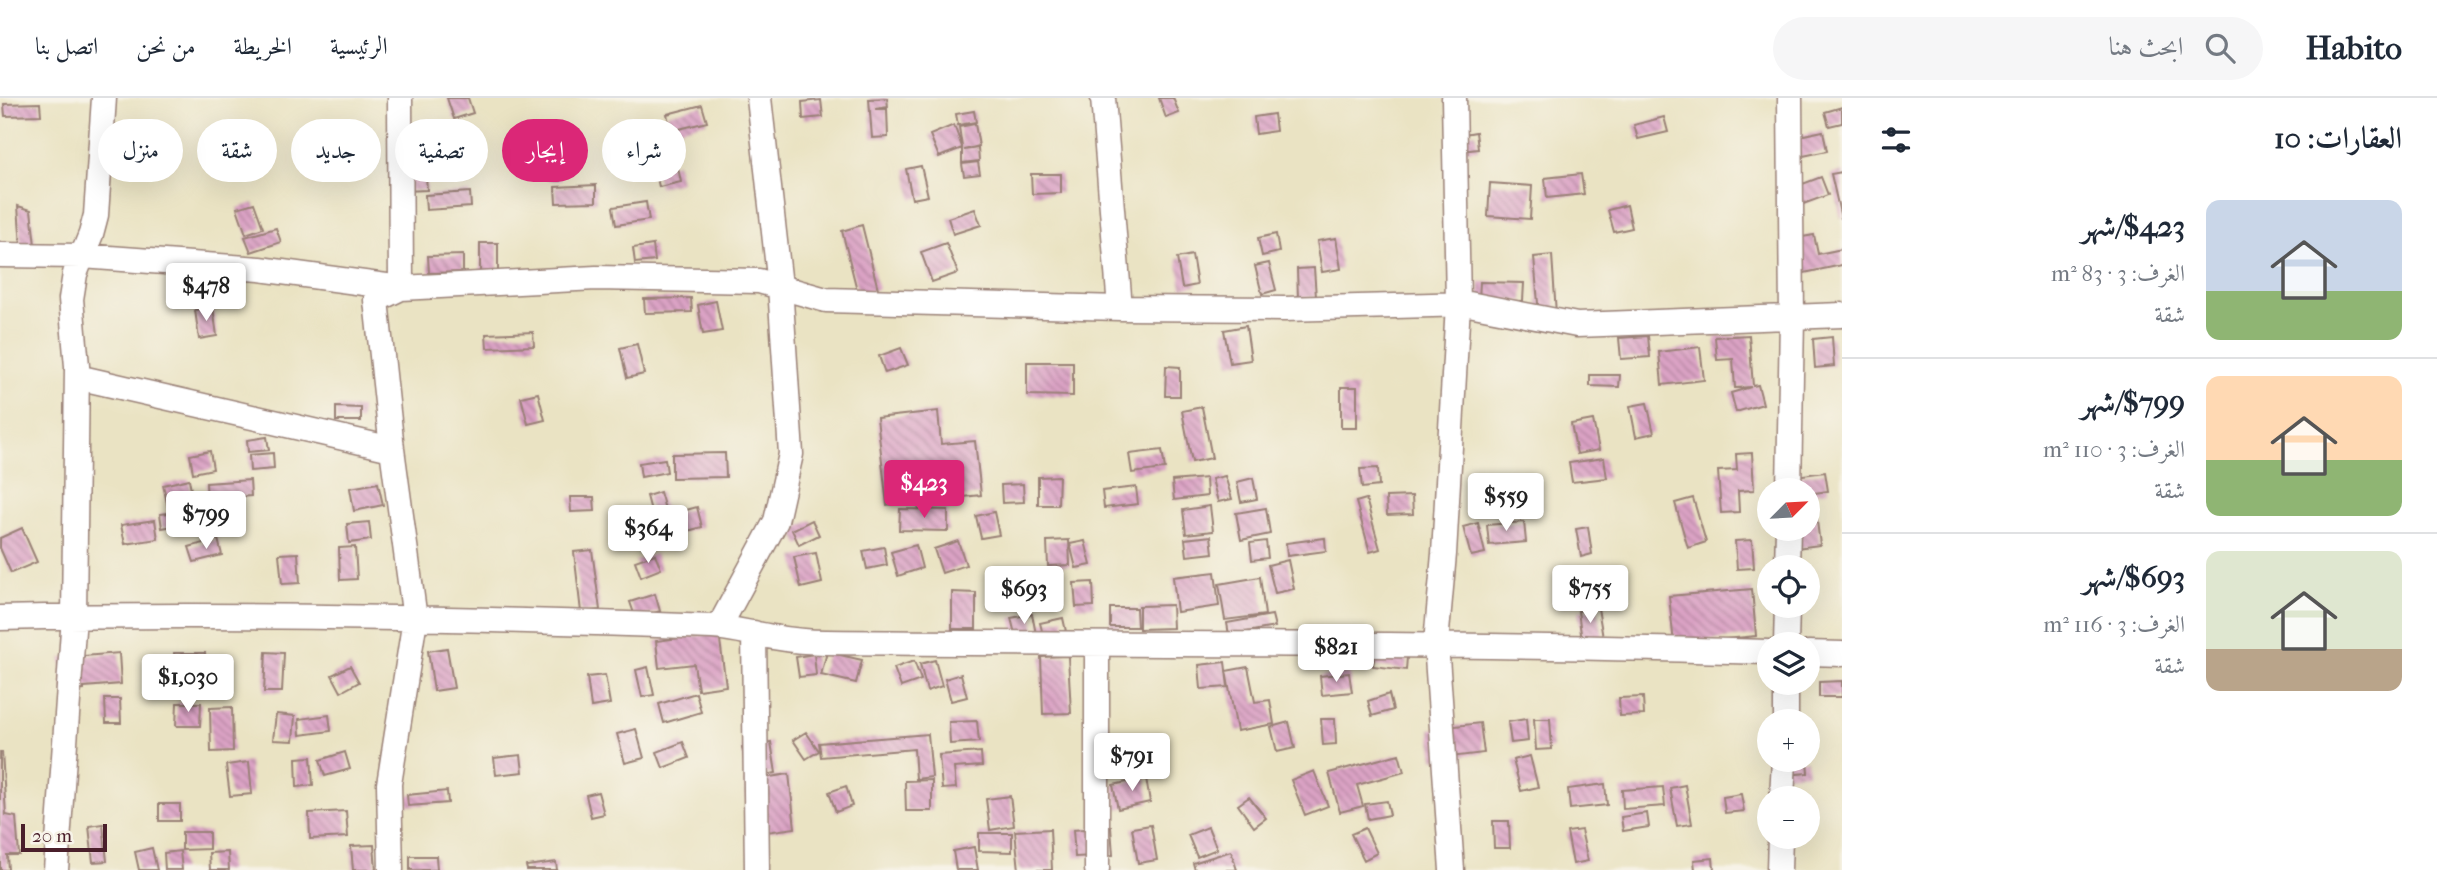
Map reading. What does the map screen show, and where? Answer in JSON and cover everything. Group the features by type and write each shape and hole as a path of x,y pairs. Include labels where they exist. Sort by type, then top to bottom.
{"street":[{"path":"56,870 74,616 77,377 71,299 75,274 96,215 104,98"},
{"path":"400,98 401,288"},
{"path":"719,627 776,521 791,454 780,286 759,98"},
{"path":"1103,98 1120,308"},
{"path":"1452,870 1436,643 1444,554 1458,304 1454,98"},
{"path":"1789,478 1792,317 1790,98"},
{"path":"0,255 82,256 260,269 401,288 596,278 759,281 826,300 1120,308 1284,309 1458,304 1485,306 1577,325 1842,315"},
{"path":"391,870 389,784 415,619 392,449 376,300 401,288"},
{"path":"77,377 392,449"},
{"path":"0,618 74,616 415,619 719,627 775,638 821,642 1436,643 1757,652"},
{"path":"754,634 757,870"},
{"path":"1097,644 1097,870"},
{"path":"1820,653 1842,654"},
{"path":"1779,870 1780,849"}],"building":[{"path":"447,98 468,98 473,113 454,119"},
{"path":"887,98 888,107 875,109 887,109 888,137 872,138 869,99"},
{"path":"1159,98 1173,98 1179,113 1166,118"},
{"path":"821,100 823,117 803,119 802,102"},
{"path":"40,103 41,115 5,116 4,104"},
{"path":"702,105 707,122 686,127 686,119 668,119 667,114"},
{"path":"1842,107 1842,123 1829,126 1825,112"},
{"path":"974,111 976,122 958,125 956,114"},
{"path":"1274,114 1276,131 1256,134 1254,117"},
{"path":"1664,117 1668,132 1638,139 1634,125"},
{"path":"975,124 979,146 964,150 978,148 979,161 962,163 962,148 939,157 930,135 954,125 962,147 959,127"},
{"path":"1823,131 1827,151 1784,160 1780,140"},
{"path":"1476,132 1478,149 1461,151 1458,135"},
{"path":"978,162 980,174 964,176 962,164"},
{"path":"921,166 928,196 912,199 906,169"},
{"path":"1842,172 1842,218 1841,218 1831,174"},
{"path":"1031,174 1061,174 1061,193 1032,194"},
{"path":"1581,174 1584,194 1547,198 1545,178"},
{"path":"1821,177 1828,195 1798,206 1792,188"},
{"path":"404,182 426,182 427,190 405,191"},
{"path":"658,182 681,182 659,187"},
{"path":"1490,183 1532,186 1530,219 1488,216"},
{"path":"596,185 596,202 556,203 555,187"},
{"path":"470,192 471,207 426,210 425,195"},
{"path":"646,202 649,220 616,225 613,207"},
{"path":"254,203 263,228 246,234 237,208"},
{"path":"1627,205 1632,228 1614,232 1608,210"},
{"path":"18,206 31,210 35,245 21,246"},
{"path":"975,209 981,225 953,234 948,218"},
{"path":"862,225 878,289 858,294 842,231"},
{"path":"276,228 281,242 251,252 245,237"},
{"path":"1276,234 1279,252 1262,256 1258,238"},
{"path":"1814,235 1818,254 1842,249 1842,265 1804,273 1797,238"},
{"path":"1336,238 1341,269 1322,272 1317,241"},
{"path":"480,243 498,243 498,272 480,272"},
{"path":"946,243 958,273 932,282 921,252"},
{"path":"653,245 655,261 635,263 633,248"},
{"path":"463,255 463,272 429,273 428,256"},
{"path":"1192,255 1197,285 1182,288 1177,258"},
{"path":"1552,255 1556,314 1539,315 1534,257"},
{"path":"1269,263 1276,290 1262,294 1255,266"},
{"path":"1314,268 1316,297 1298,298 1297,269"},
{"path":"1480,282 1524,283 1523,301 1479,300"},
{"path":"691,298 692,312 645,313 644,299"},
{"path":"716,301 722,331 703,334 698,305"},
{"path":"213,307 217,336 199,339 195,310"},
{"path":"1246,326 1251,360 1230,363 1224,330"},
{"path":"533,332 534,346 487,348 486,334"},
{"path":"1749,335 1753,386 1758,385 1763,404 1736,412 1731,393 1751,387 1735,388 1733,359 1717,360 1715,337"},
{"path":"1648,336 1650,357 1621,359 1619,338"},
{"path":"1832,337 1834,366 1815,368 1813,339"},
{"path":"637,344 644,374 627,378 620,348"},
{"path":"1700,347 1704,380 1662,385 1659,352"},
{"path":"901,348 908,365 885,373 879,356"},
{"path":"1027,362 1073,362 1073,396 1027,395"},
{"path":"1166,366 1180,367 1180,396 1165,396"},
{"path":"1590,375 1620,375 1619,387 1590,386"},
{"path":"1341,387 1357,387 1357,428 1341,428"},
{"path":"538,393 545,420 528,424 521,397"},
{"path":"1647,403 1654,433 1636,437 1630,406"},
{"path":"336,407 361,408 361,421 336,421"},
{"path":"1202,407 1212,458 1192,462 1182,411"},
{"path":"938,411 941,444 975,441 981,495 887,505 877,418"},
{"path":"1593,420 1599,450 1577,454 1571,424"},
{"path":"267,437 269,450 248,452 247,440"},
{"path":"1162,450 1165,469 1132,473 1129,454"},
{"path":"210,451 213,469 193,473 190,455"},
{"path":"273,453 274,469 250,471 249,455"},
{"path":"725,453 726,477 672,478 672,454"},
{"path":"1752,453 1754,490 1738,491 1739,512 1721,513 1718,471 1737,470 1736,454"},
{"path":"1604,458 1607,478 1572,482 1569,463"},
{"path":"665,459 667,472 641,477 639,463"},
{"path":"1378,468 1379,486 1362,488 1360,469"},
{"path":"1825,472 1828,491 1820,492 1820,478 1795,476"},
{"path":"1059,476 1058,505 1038,505 1038,477"},
{"path":"1225,476 1232,499 1218,502 1212,479"},
{"path":"1206,478 1207,496 1174,500 1172,481"},
{"path":"1253,478 1257,499 1241,502 1237,482"},
{"path":"189,479 193,502 168,507 163,485"},
{"path":"250,480 251,496 207,499 206,483"},
{"path":"378,483 383,505 354,511 350,488"},
{"path":"1023,484 1024,502 1002,503 1001,485"},
{"path":"1136,487 1138,504 1104,508 1102,491"},
{"path":"660,492 669,523 634,532 630,517 651,511 647,496"},
{"path":"1412,496 1413,514 1387,515 1386,497"},
{"path":"570,497 594,497 595,511 571,512"},
{"path":"1693,498 1706,542 1688,548 1675,503"},
{"path":"1366,499 1380,549 1370,552 1356,502"},
{"path":"231,501 241,526 224,533 214,508"},
{"path":"1210,506 1213,531 1186,534 1183,510"},
{"path":"697,507 702,527 674,535 668,515"},
{"path":"1266,508 1270,534 1241,540 1236,513"},
{"path":"900,509 948,510 948,531 899,530"},
{"path":"177,512 179,525 162,528 160,514"},
{"path":"994,512 999,535 981,538 976,516"},
{"path":"155,520 158,539 125,544 121,525"},
{"path":"812,520 819,535 799,545 792,530"},
{"path":"369,522 371,540 349,543 347,524"},
{"path":"1524,522 1526,542 1489,545 1487,525"},
{"path":"1478,523 1485,553 1471,556 1463,527"},
{"path":"1588,527 1592,554 1581,557 1576,529"},
{"path":"22,528 37,562 11,573 0,548 0,538"},
{"path":"1211,536 1213,553 1187,556 1185,539"},
{"path":"1325,538 1326,551 1287,556 1286,543"},
{"path":"218,539 222,555 194,562 189,547"},
{"path":"1069,540 1070,565 1048,566 1047,541"},
{"path":"1752,540 1754,568 1737,569 1735,541"},
{"path":"958,541 966,565 942,573 934,549"},
{"path":"1085,541 1091,565 1076,568 1070,544"},
{"path":"1266,541 1268,558 1252,560 1250,543"},
{"path":"1788,541 1820,541 1820,545 1789,549"},
{"path":"916,545 922,568 898,576 891,552"},
{"path":"355,547 357,579 340,580 339,548"},
{"path":"884,547 887,565 867,569 863,551"},
{"path":"592,550 600,610 581,612 574,552"},
{"path":"298,553 300,583 282,584 279,554"},
{"path":"816,553 822,583 801,588 794,557"},
{"path":"655,554 661,569 641,577 635,561"},
{"path":"1288,560 1294,589 1275,593 1268,565"},
{"path":"1215,572 1219,606 1177,612 1173,577"},
{"path":"1039,573 1043,593 1011,599 1007,579"},
{"path":"1260,577 1265,615 1225,620 1219,584"},
{"path":"1093,582 1094,606 1076,607 1074,583"},
{"path":"1752,589 1756,636 1674,644 1669,596"},
{"path":"952,592 976,593 976,629 952,629"},
{"path":"655,594 660,611 636,619 630,602"},
{"path":"1172,605 1173,628 1139,629 1139,606"},
{"path":"1110,608 1136,608 1137,627 1110,627"},
{"path":"1598,608 1603,638 1582,641 1578,611"},
{"path":"1032,614 1036,634 1016,638 1011,618"},
{"path":"1272,615 1275,627 1229,635 1227,623"},
{"path":"1063,618 1069,645 1047,650 1040,623"},
{"path":"719,633 726,686 698,690 694,664 659,668 656,641"},
{"path":"1332,643 1338,659 1317,666 1311,651"},
{"path":"447,648 454,688 434,691 428,651"},
{"path":"266,652 284,653 282,692 264,692"},
{"path":"827,652 862,660 856,683 821,675"},
{"path":"1375,652 1407,657 1406,670 1373,666"},
{"path":"119,653 121,684 84,687 84,690 64,692 61,658"},
{"path":"174,653 205,653 206,671 174,672"},
{"path":"814,654 816,675 799,677 796,657"},
{"path":"1068,656 1071,713 1043,714 1041,657"},
{"path":"935,660 942,686 927,691 920,664"},
{"path":"914,661 921,680 901,687 894,668"},
{"path":"1225,662 1228,687 1201,689 1199,665"},
{"path":"350,666 359,682 341,692 332,675"},
{"path":"648,667 654,695 642,697 636,670"},
{"path":"1248,667 1255,702 1270,700 1274,724 1237,731 1226,671"},
{"path":"1349,673 1352,692 1322,695 1320,676"},
{"path":"961,674 967,697 951,701 945,679"},
{"path":"605,675 610,704 591,707 587,677"},
{"path":"1842,681 1842,697 1819,697 1820,682"},
{"path":"696,693 701,712 664,723 659,704"},
{"path":"1389,694 1393,710 1372,716 1368,701"},
{"path":"1643,697 1644,715 1620,716 1619,698"},
{"path":"105,699 120,699 121,723 106,723"},
{"path":"177,703 201,703 200,726 176,726"},
{"path":"232,707 233,751 211,752 210,708"},
{"path":"276,714 295,716 293,741 273,740"},
{"path":"329,715 331,731 300,735 299,719"},
{"path":"1321,719 1335,719 1336,744 1323,745"},
{"path":"1526,719 1528,741 1511,743 1508,722"},
{"path":"1534,719 1550,719 1552,749 1536,750"},
{"path":"977,721 979,742 950,744 949,722"},
{"path":"1289,722 1295,748 1277,752 1271,727"},
{"path":"1480,723 1484,753 1434,759 1430,729"},
{"path":"636,729 644,758 625,763 617,734"},
{"path":"806,732 819,751 806,759 793,740"},
{"path":"928,734 932,777 916,779 914,749 821,757 819,743"},
{"path":"683,742 689,758 663,768 657,752"},
{"path":"771,742 776,773 747,778 742,747"},
{"path":"1144,746 1149,776 1132,778 1127,748"},
{"path":"0,752 6,815 16,817 19,855 7,855 8,870 0,870"},
{"path":"345,752 350,769 325,776 320,760"},
{"path":"981,752 982,766 954,768 956,788 942,789 939,755"},
{"path":"1399,754 1404,772 1357,785 1363,806 1340,812 1329,773"},
{"path":"521,755 523,772 496,775 494,758"},
{"path":"1530,756 1538,787 1521,791 1513,760"},
{"path":"311,757 313,785 297,787 296,758"},
{"path":"249,762 252,794 230,796 226,765"},
{"path":"1314,771 1328,806 1305,815 1291,780"},
{"path":"1774,772 1808,772 1808,773 1774,776"},
{"path":"789,774 795,828 753,834 744,781"},
{"path":"1146,778 1150,802 1118,809 1113,785"},
{"path":"932,780 932,811 906,811 905,781"},
{"path":"1605,784 1607,805 1570,809 1568,789"},
{"path":"1685,785 1692,824 1677,826 1670,788"},
{"path":"846,786 852,806 836,812 829,792"},
{"path":"1663,787 1665,806 1623,809 1622,790"},
{"path":"447,791 448,803 408,806 407,795"},
{"path":"598,792 604,814 591,817 586,795"},
{"path":"1741,794 1744,811 1725,813 1723,797"},
{"path":"1010,796 1014,826 990,830 986,799"},
{"path":"1249,797 1266,818 1254,827 1238,805"},
{"path":"1387,801 1390,815 1368,819 1365,804"},
{"path":"159,804 180,804 180,821 159,821"},
{"path":"346,811 348,837 310,839 309,813"},
{"path":"1647,813 1649,827 1623,831 1621,817"},
{"path":"1493,821 1509,821 1510,848 1494,848"},
{"path":"103,824 107,861 93,862 89,826"},
{"path":"1151,825 1157,860 1138,863 1132,828"},
{"path":"1111,827 1113,855 1075,857 1073,830"},
{"path":"1208,827 1217,849 1197,857 1188,835"},
{"path":"1365,828 1377,853 1364,860 1351,834"},
{"path":"1050,829 1052,870 1019,870 1015,831"},
{"path":"1581,830 1588,861 1573,864 1567,832"},
{"path":"182,832 209,832 209,849 182,850"},
{"path":"979,833 1012,833 1012,852 979,851"},
{"path":"374,845 376,870 353,870 351,846"},
{"path":"974,847 978,870 956,870 953,851"},
{"path":"152,848 157,870 139,870 135,852"},
{"path":"180,851 182,870 165,870 164,853"},
{"path":"1231,851 1237,870 1195,870 1193,863"},
{"path":"228,852 229,870 210,870 209,853"},
{"path":"410,856 436,856 437,870 410,870"},
{"path":"1713,858 1714,870 1695,870 1694,860"},
{"path":"556,862 557,870 527,870 526,866"}]}
